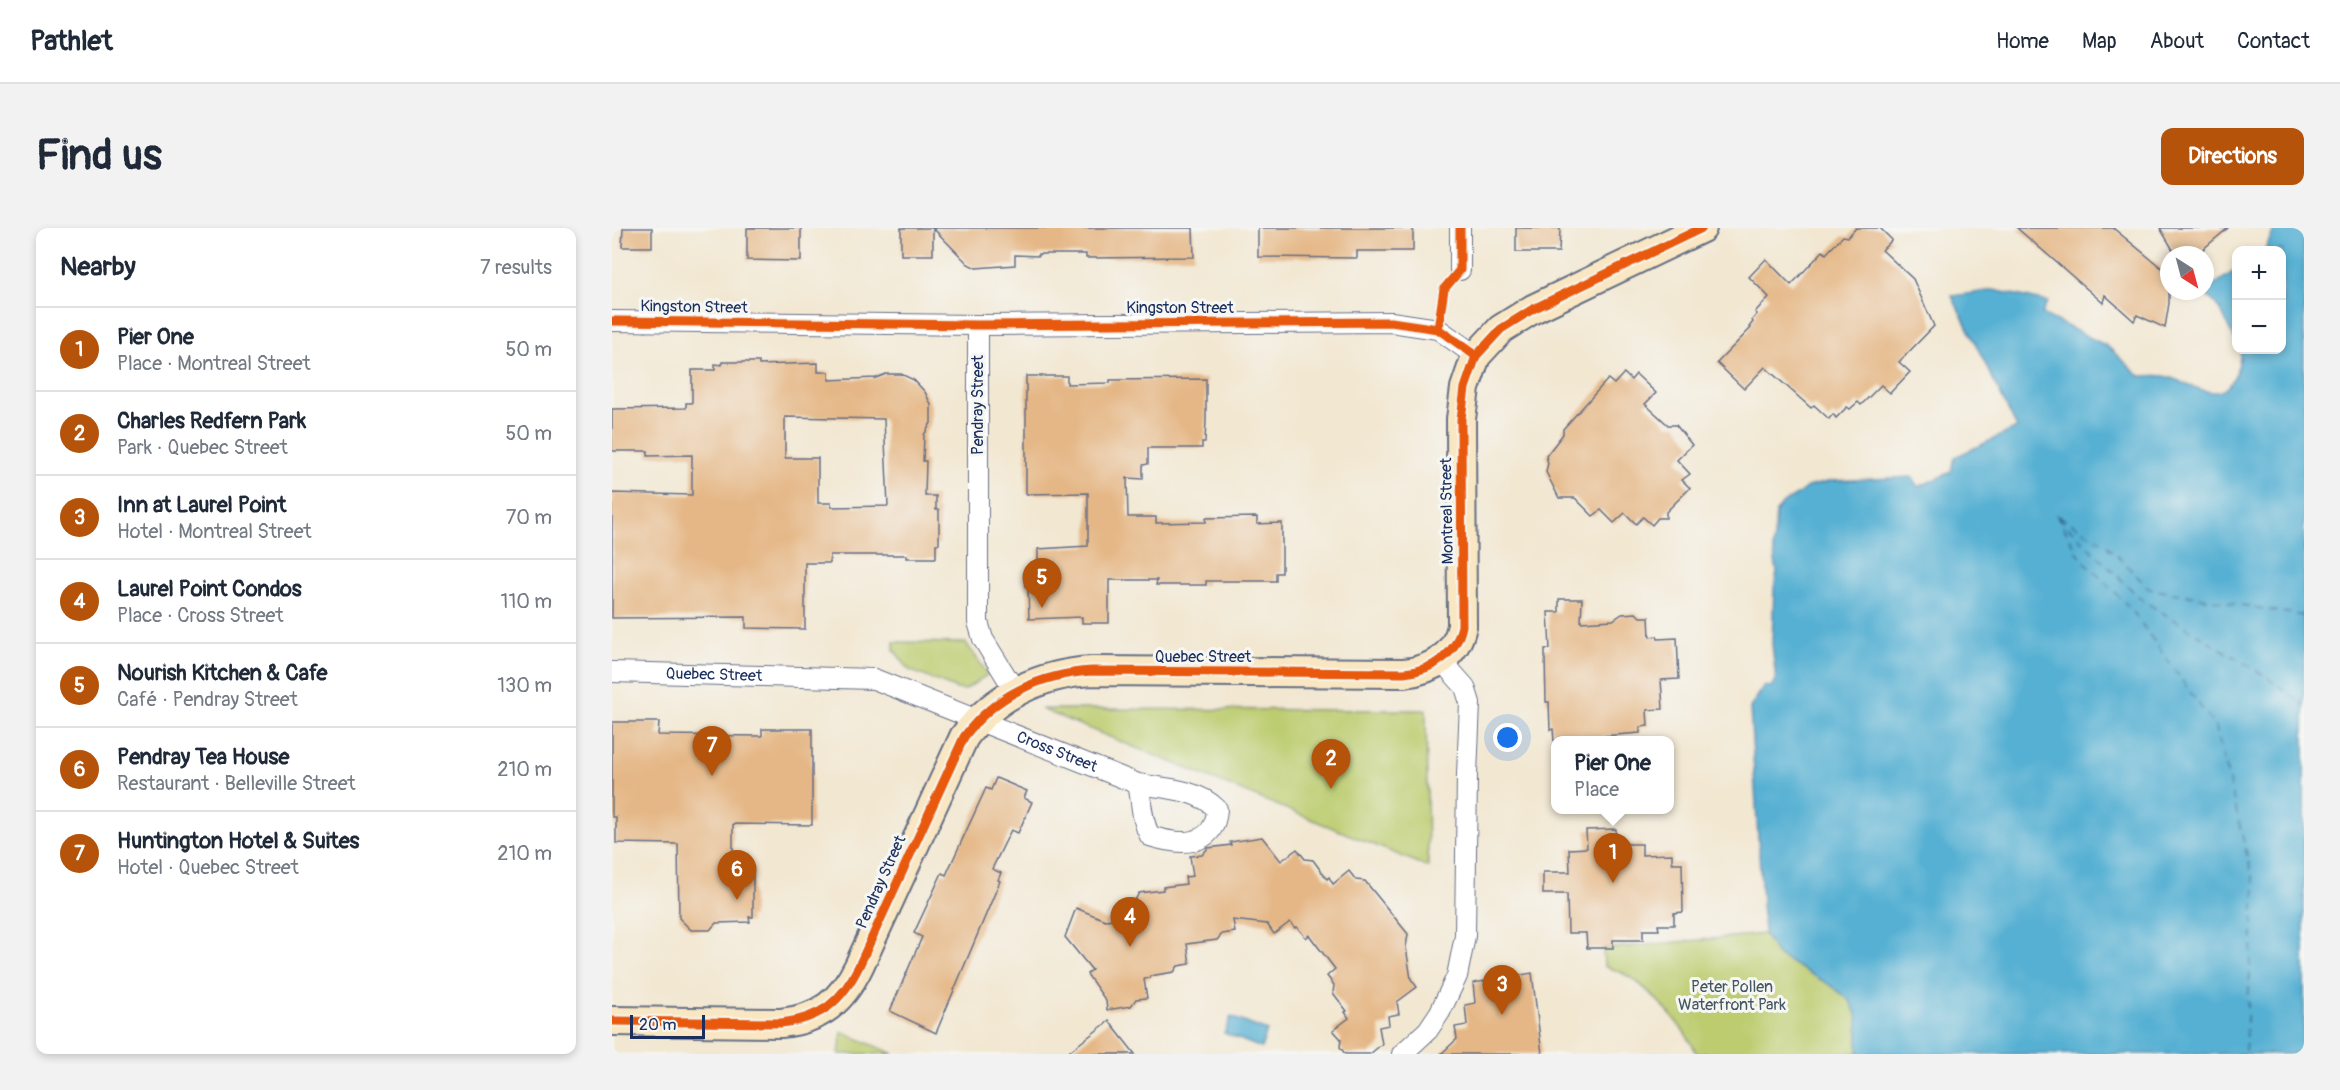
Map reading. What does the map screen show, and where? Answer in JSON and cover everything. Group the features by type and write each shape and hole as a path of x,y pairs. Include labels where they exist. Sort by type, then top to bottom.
{"street":[{"path":"1460,228 1460,270"},
{"path":"1476,356 1494,336 1517,318 1702,228"},
{"name":"Kingston Street","path":"612,321 978,324 1392,322 1438,328 1476,356"},
{"name":"Pendray Street","path":"978,324 978,622 983,639 1015,691"},
{"name":"Montreal Street","path":"1441,660 1456,645 1462,626 1461,419 1465,388 1476,356"},
{"path":"1402,1054 1428,1029 1440,1011 1457,976 1465,936 1466,797 1470,703 1465,687 1441,660"},
{"name":"Quebec Street","path":"612,672 874,679 976,720 1015,691 1033,682 1071,672 1404,673 1423,669 1441,660"},
{"name":"Pendray Street","path":"612,1021 781,1023 799,1021 828,1007 842,995 852,981 956,753 976,720"},
{"name":"Cross Street","path":"976,720 1138,784"}],"green space":[{"path":"894,642 966,643 988,674 965,690 957,689 909,670 894,650"},
{"path":"1041,709 1426,710 1428,867"},
{"name":"Peter Pollen Waterfront Park","path":"1764,934 1777,955 1832,986 1850,1001 1858,1018 1858,1054 1697,1054 1685,1033 1646,989 1626,975 1604,966 1603,949"},
{"path":"842,1032 894,1054 839,1054"}],"water":[{"path":"2275,228 2304,228 2304,1054 1858,1054 1858,1018 1850,1001 1832,986 1777,955 1764,934 1750,708 1764,686 1771,687 1776,679 1772,644 1774,588 1777,573 1773,547 1776,512 1783,503 1807,487 1831,481 1912,477 1918,487 1951,472 1955,457 2017,428 1952,296 1994,290 2048,302 2042,314 2107,346 2140,376 2164,376 2202,390 2220,391 2228,387 2234,377 2240,354 2286,354 2286,246 2267,246"},
{"path":"2232,273 2232,335 2221,312 2211,300 2214,300 2214,285"},
{"path":"1231,1017 1267,1031 1261,1048 1224,1033"}],"building":[{"path":"623,228 652,228 652,247 622,247"},
{"path":"747,228 801,228 801,261 747,260"},
{"path":"901,228 933,228 933,255 901,255"},
{"path":"933,228 1193,228 1194,257 1086,258 1086,254 1015,255 1015,265 976,268 968,264"},
{"path":"1258,228 1413,228 1413,251 1357,251 1357,258 1258,257"},
{"path":"1516,228 1560,228 1559,252 1516,252"},
{"path":"1856,228 1880,228 1892,240 1882,250 1913,279 1934,326 1899,362 1910,372 1890,393 1881,385 1861,405 1858,402 1850,409 1847,407 1836,418 1833,414 1829,419 1814,405 1811,408 1765,367 1744,389 1717,363 1751,328 1749,327 1752,320 1757,314 1755,312 1769,297 1749,277 1766,259 1791,285 1823,251 1826,254 1843,236 1848,237"},
{"path":"2017,228 2113,228 2160,267 2160,300 2169,300 2165,328 2137,315 2134,321 2105,295 2103,303"},
{"path":"2160,228 2228,228 2207,246 2171,246"},
{"path":"722,362 759,362 759,365 818,363 818,372 829,372 829,380 876,378 886,374 901,374 914,380 925,392 931,405 931,423 924,435 923,461 926,461 925,496 936,496 936,510 939,510 939,544 936,544 936,558 907,558 907,555 830,555 830,563 805,563 805,629 746,628 746,617 612,618 612,493 692,495 692,455 648,456 648,451 612,451 612,409 686,408 686,403 692,403 692,370 715,370 715,364 722,365","holes":["785,417 884,419 888,506 831,507 831,503 818,503 818,458 785,458"]},
{"path":"1624,373 1631,380 1636,374 1656,393 1645,404 1668,425 1676,425 1692,445 1677,460 1690,474 1682,480 1690,488 1666,512 1666,518 1658,518 1652,525 1643,517 1636,524 1625,513 1614,523 1601,510 1593,516 1575,498 1559,498 1546,472 1548,463 1546,456 1563,434 1563,429 1608,379 1614,384"},
{"path":"1026,376 1067,376 1067,384 1110,383 1110,380 1206,379 1205,442 1202,442 1202,448 1148,448 1148,464 1143,465 1143,479 1127,478 1128,517 1156,517 1156,523 1206,522 1206,518 1257,517 1257,524 1282,523 1282,573 1276,573 1276,581 1206,581 1206,585 1156,585 1157,580 1109,580 1109,623 1082,623 1082,617 1029,619 1028,589 1025,586 1025,578 1032,572 1032,565 1038,565 1038,549 1088,546 1088,493 1026,494"},
{"path":"1559,599 1582,599 1581,622 1613,620 1622,614 1636,613 1640,617 1649,617 1650,637 1677,638 1679,679 1661,680 1663,709 1647,710 1648,726 1640,727 1640,733 1554,736 1553,729 1550,730 1549,702 1546,702 1545,649 1550,649 1548,612 1559,612"},
{"path":"612,722 659,722 658,735 762,736 762,729 812,729 812,825 733,824 733,865 751,865 751,872 753,872 753,917 749,917 750,922 716,923 710,930 691,930 679,918 678,844 616,843 616,817 612,817"},
{"path":"996,778 1027,791 1024,798 1032,802 1018,833 1011,830 992,869 1001,873 998,880 1000,881 936,1033 890,1011 922,937 914,933 942,873 946,875 986,788 991,790"},
{"path":"1616,829 1616,844 1642,844 1642,855 1672,854 1672,863 1682,863 1683,912 1674,913 1674,925 1658,925 1659,930 1643,930 1643,940 1613,940 1613,948 1587,948 1586,933 1568,933 1567,894 1543,894 1543,872 1570,872 1569,849 1587,848 1586,830"},
{"path":"1262,837 1281,861 1297,849 1305,859 1313,860 1333,884 1349,871 1356,880 1365,881 1408,934 1406,947 1411,979 1417,987 1397,1002 1399,1014 1388,1016 1389,1025 1379,1027 1382,1044 1370,1054 1345,1054 1340,1047 1341,1039 1333,1030 1349,1018 1345,1012 1347,1011 1333,993 1334,985 1327,976 1335,969 1309,935 1306,938 1290,922 1274,934 1267,924 1233,920 1235,932 1222,934 1217,940 1187,944 1190,964 1178,966 1174,972 1144,979 1147,998 1136,999 1131,1006 1107,1010 1106,1001 1087,974 1092,970 1065,937 1076,908 1105,920 1132,917 1130,901 1135,900 1139,893 1186,884 1185,877 1193,876 1190,856 1202,855 1208,848 1231,845 1230,842"},
{"path":"1532,973 1542,1054 1441,1054 1457,1039 1455,1027 1467,1025 1465,1005 1475,1003 1473,983"},
{"path":"1109,1021 1135,1054 1066,1054"}],"ferry route":[{"path":"2056,514 2081,558 2131,609 2216,728 2255,888 2245,1054"},
{"path":"2059,516 2104,543 2150,589 2304,616"},
{"path":"2058,517 2142,600 2267,677 2304,705"}],"cycle path":[{"path":"1438,329 1444,289 1460,270 1460,228"},
{"path":"612,1021 781,1023 808,1017 829,1006 845,989 859,966 964,737 990,709 1020,689 1055,677 1092,671 1404,673 1424,668 1442,659 1454,645 1462,626 1461,419 1465,388 1476,356 1501,329 1533,309 1702,228"},
{"path":"612,321 978,325 1391,322 1438,329 1476,356"}],"place":[{"name":"Nourish Kitchen & Cafe","path":"1042,608"},
{"name":"Huntington Hotel & Suites","path":"712,776"},
{"name":"Charles Redfern Park","path":"1331,789"},
{"name":"Pier One","path":"1613,883"},
{"name":"Pendray Tea House","path":"737,900"},
{"name":"Laurel Point Condos","path":"1130,947"},
{"name":"Inn at Laurel Point","path":"1502,1015"}]}
